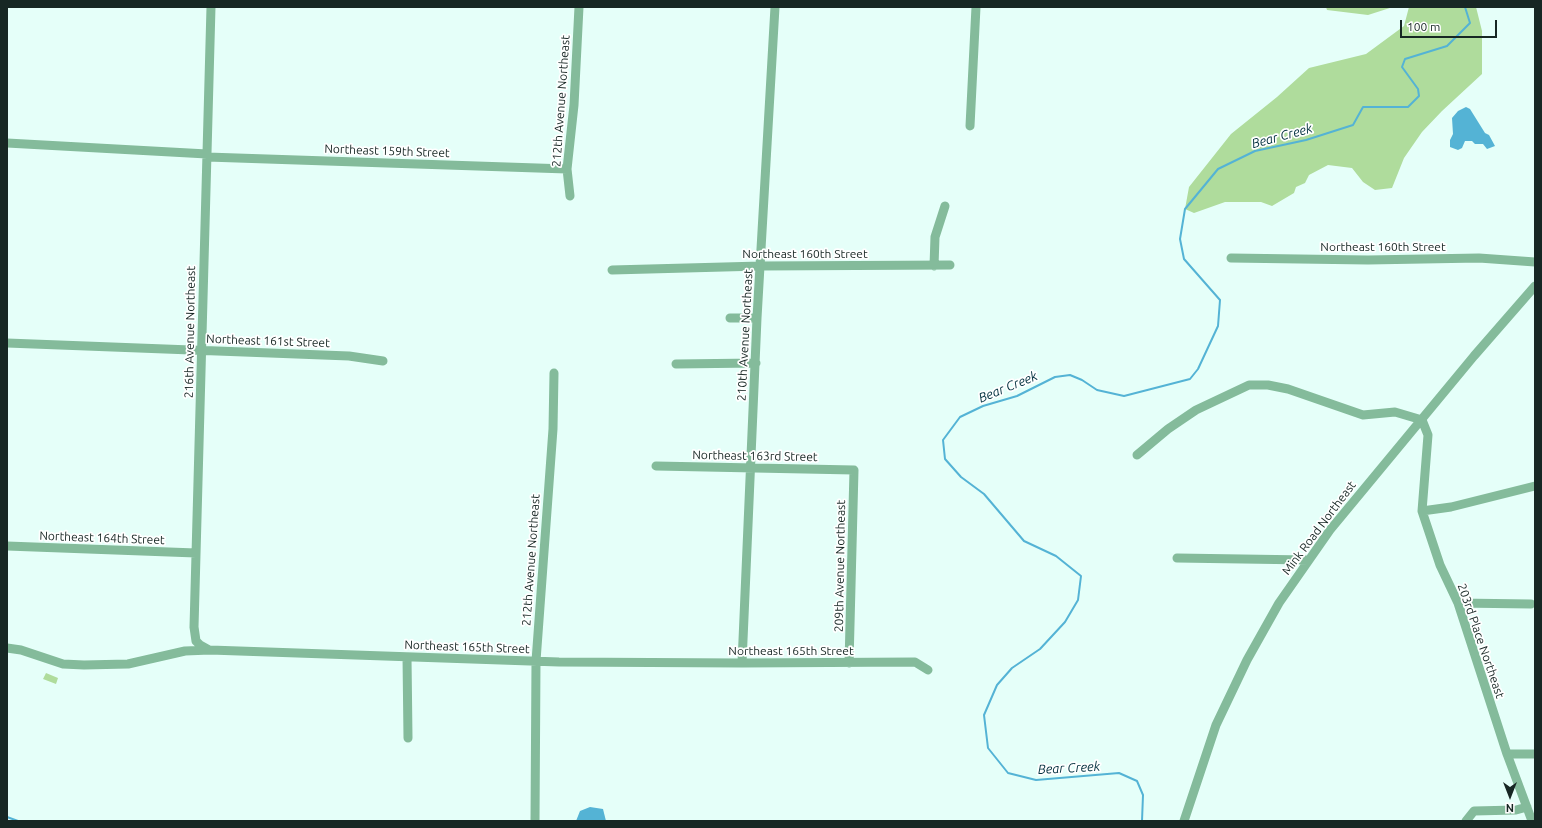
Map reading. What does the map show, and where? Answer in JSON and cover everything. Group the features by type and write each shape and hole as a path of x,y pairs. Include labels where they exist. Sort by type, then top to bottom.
{"street":[{"name":"216th Avenue Northeast","path":"210,650 200,645 194,635 211,7"},
{"name":"212th Avenue Northeast","path":"570,196 567,169 573,112 579,7"},
{"name":"210th Avenue Northeast","path":"742,663 757,318 775,7"},
{"path":"970,126 976,7"},
{"name":"Northeast 159th Street","path":"7,143 207,155 567,169"},
{"path":"934,266 935,237 945,206"},
{"name":"Northeast 160th Street","path":"1231,258 1368,260 1479,258 1535,262"},
{"name":"Northeast 160th Street","path":"612,270 761,266 950,266"},
{"name":"Mink Road Northeast","path":"1184,821 1202,764 1233,688 1269,620 1308,560 1330,530 1535,286"},
{"path":"730,318 757,318"},
{"name":"Northeast 161st Street","path":"7,343 349,356 383,361"},
{"path":"676,364 756,363"},
{"name":"212th Avenue Northeast","path":"535,821 536,661 552,429 554,373"},
{"path":"1137,455 1168,429 1196,410 1249,385 1268,385 1288,389 1363,415 1395,412 1422,420"},
{"name":"203rd Place Northeast","path":"1422,420 1428,435 1422,511 1440,565 1458,603 1507,754 1532,821"},
{"name":"Northeast 163rd Street","path":"656,466 854,470"},
{"name":"209th Avenue Northeast","path":"849,663 854,470"},
{"path":"1422,511 1451,507 1535,486"},
{"name":"Northeast 164th Street","path":"7,546 196,553"},
{"path":"1177,558 1308,560"},
{"path":"1458,603 1531,604"},
{"name":"Northeast 165th Street","path":"7,648 21,650 64,664 84,665 128,664 185,652 210,650 536,661 742,663 915,662 928,670"},
{"path":"407,656 408,738"},
{"path":"1507,754 1535,754"},
{"path":"1466,821 1474,811 1516,810 1527,807"}],"green space":[{"path":"1326,7 1393,7 1368,15 1327,10"},
{"path":"1409,7 1476,7 1482,31 1482,74 1422,132 1404,158 1392,188 1375,190 1363,182 1352,168 1328,165 1309,175 1305,183 1296,187 1294,193 1272,206 1261,202 1225,202 1194,213 1185,209 1189,187 1231,134 1277,97 1309,68 1366,54 1404,26"},
{"path":"46,673 58,678 56,684 43,679"}],"water":[{"path":"1466,107 1470,109 1495,146 1487,149 1483,144 1475,144 1472,141 1465,141 1462,148 1458,150 1450,147 1450,140 1453,134 1452,118 1458,111"},
{"path":"590,807 603,809 606,821 576,821 580,811"}],"waterway":[{"name":"Bear Creek","path":"1142,821 1143,795 1137,781 1119,773 1036,780 1008,773 988,748 984,715 997,685 1012,668 1040,649 1065,622 1078,600 1081,576 1056,556 1024,541 984,494 961,477 945,459 943,440 960,417 983,406 1017,396 1055,377 1070,375 1082,380 1097,390 1124,396 1190,379 1198,369 1218,326 1220,300 1184,259 1180,239 1185,209 1218,169 1255,151 1306,140 1353,125 1363,107 1408,107 1419,96 1418,89 1402,67 1405,59 1447,46 1470,23 1465,7"},
{"path":"7,817 18,821"}]}
